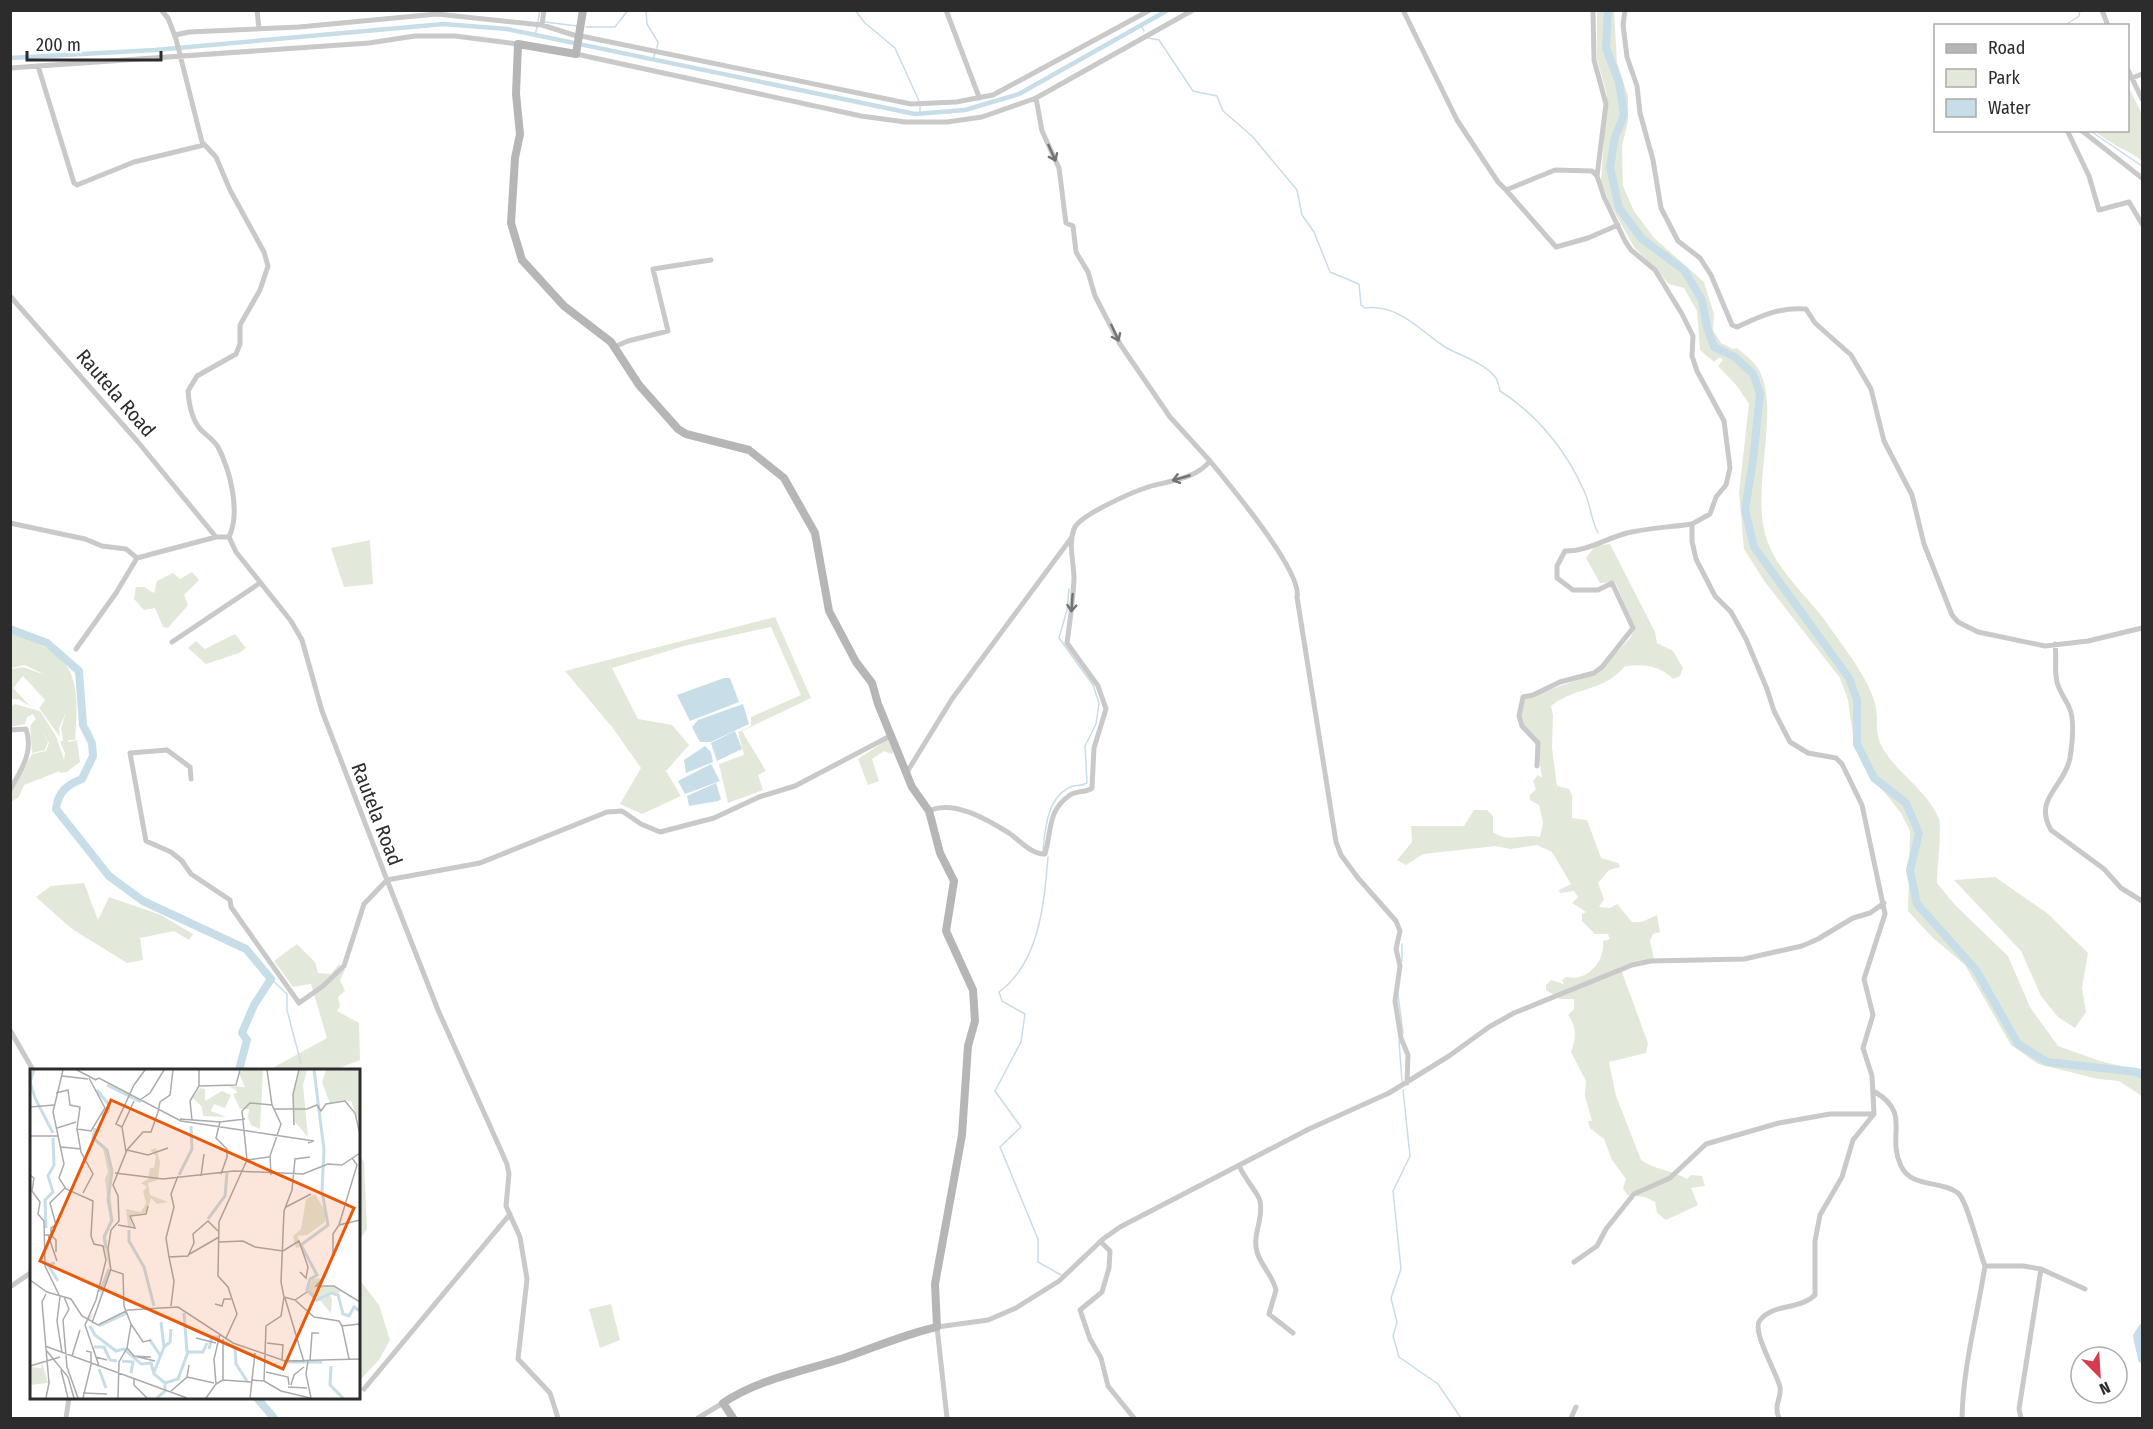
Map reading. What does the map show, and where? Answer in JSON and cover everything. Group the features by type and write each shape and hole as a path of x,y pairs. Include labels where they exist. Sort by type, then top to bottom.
{"street":[{"path":"76,650 116,593 137,558 216,537 230,537 234,516 229,479 217,444 194,419 188,391 196,376 236,354 240,344 240,325 260,290 268,266 264,252 230,190 216,157 204,145 176,37 161,10"},
{"path":"257,10 259,29"},
{"path":"542,26 544,10"},
{"path":"578,43 583,10"},
{"path":"946,10 979,97"},
{"path":"10,68 180,54 369,43 415,36 455,36 518,44 578,43 911,104 956,102 993,95 1150,10"},
{"path":"176,37 437,14 480,16 542,26 578,43 850,114 905,122 947,122 982,117 1036,98 1193,10"},
{"path":"1403,10 1458,120 1498,182 1556,247 1588,238 1618,225"},
{"path":"1593,10 1594,60 1606,104 1597,176"},
{"path":"1625,10 1623,26 1627,57 1637,86 1640,113 1653,160 1661,208 1678,241 1700,258 1712,275 1731,325 1737,327 1788,307 1806,309 1815,323 1851,355 1871,389 1884,441 1912,495 1924,544 1952,615 1958,622 1978,632 2045,646 2088,641 2142,628"},
{"path":"518,44 516,94 520,134 514,158 511,224 522,260 564,306 610,342 639,385 678,429 686,434 749,450 784,478 815,533 829,611 856,662 872,683 878,704 912,787 929,812 940,853 954,881 945,931 973,990 975,1021 968,1047 962,1135 936,1284 937,1327 947,1419"},
{"path":"38,66 74,183 77,185 134,162 204,145"},
{"path":"2129,73 2142,99"},
{"path":"2132,78 2142,74"},
{"path":"1036,98 1042,131 1059,168 1066,223 1072,226 1076,252 1088,272 1095,296 1120,344 1157,398 1234,487 1286,563 1299,590 1297,597 1314,717 1336,842 1341,855 1396,921 1400,931 1396,949 1400,966 1395,1001 1407,1055 1407,1083"},
{"path":"2068,132 2089,176 2099,210 2129,202 2142,224"},
{"path":"2084,132 2142,178"},
{"path":"1506,190 1555,170 1592,171 1597,176 1631,250 1655,270 1693,336 1692,356 1696,371 1724,421 1730,468 1726,484 1716,497 1710,514 1692,524 1626,533 1603,540 1578,552 1565,551 1560,559 1557,578 1573,590 1598,590 1612,583 1633,628 1602,667 1594,673 1560,682 1533,695 1523,697 1519,716 1522,726 1538,743 1536,766"},
{"path":"614,347 668,331 653,269 711,260"},
{"name":"Rautela Road","path":"10,296 154,460 216,537"},
{"path":"907,772 952,699 1072,537 1077,523 1146,488 1193,474 1205,468 1210,461"},
{"path":"10,523 85,539 102,546 126,549 137,558"},
{"path":"1692,524 1696,559 1715,596 1731,612 1746,639 1767,688 1774,711 1790,742 1808,753 1836,758 1853,784 1862,805 1884,903 1885,915 1882,928 1864,979 1873,1015 1863,1048 1875,1092 1874,1114 1853,1140 1842,1177 1820,1215 1815,1241 1815,1295 1802,1305 1776,1310 1760,1320 1758,1325 1780,1387 1775,1409 1779,1419"},
{"name":"Rautela Road","path":"230,537 236,552 291,621 302,640 322,711 387,880 438,1010 507,1164 509,1174 506,1206 520,1237 521,1257 526,1279 518,1359 550,1393 558,1419"},
{"path":"929,812 949,806 984,820 1042,855 1046,850 1052,813 1060,802 1074,792 1088,791 1092,788 1094,748 1106,709 1098,686 1067,643 1074,577 1072,537"},
{"path":"172,642 260,583"},
{"path":"2055,644 2056,678 2059,690 2070,708 2072,724 2070,759 2061,781 2045,806 2047,822 2051,830 2104,869 2121,888 2142,901"},
{"path":"10,729 26,729 29,747 27,758 10,790"},
{"path":"191,779 190,767 167,750 130,753 143,835 146,841 171,852 182,861 190,874 230,900 231,907 299,1003 323,986 344,966 364,904 387,880 480,863 607,812 622,811 641,824 660,832 714,818 759,797 795,786 892,735"},
{"path":"698,1419 757,1384 844,1358 902,1336 937,1327 988,1320 1016,1308 1059,1281 1119,1227 1407,1083 1489,1027 1514,1013 1632,965 1651,962 1744,959 1802,946 1853,918 1870,913 1884,903"},
{"path":"10,1030 32,1069"},
{"path":"1875,1092 1889,1101 1896,1113 1898,1157 1901,1168 1911,1177 1958,1193 1966,1202 1973,1234 1985,1266 1971,1335 1962,1419"},
{"path":"1574,1262 1597,1246 1606,1229 1634,1194 1670,1178 1706,1144 1779,1124 1830,1114 1874,1114"},
{"path":"1239,1165 1244,1179 1260,1200 1260,1219 1255,1230 1257,1252 1276,1290 1269,1314 1293,1333"},
{"path":"364,1389 510,1214"},
{"path":"1101,1242 1110,1251 1109,1268 1102,1292 1080,1310 1090,1339 1101,1358 1108,1386 1134,1419"},
{"path":"1985,1266 2022,1266 2041,1269 2085,1289"},
{"path":"2021,1419 2019,1409 2041,1269"},
{"path":"10,1287 30,1273"},
{"path":"66,1419 69,1399"},
{"path":"723,1403 733,1419"},
{"path":"1571,1419 1576,1407"}],"green space":[{"path":"1597,11 1614,11 1617,63 1628,96 1628,121 1622,146 1623,186 1634,211 1654,238 1704,282 1714,314 1713,330 1721,343 1733,349 1737,348 1754,363 1761,374 1766,391 1767,410 1761,496 1766,537 1784,571 1826,622 1867,683 1875,704 1877,733 1885,752 1921,792 1939,819 1937,883 1955,905 2008,956 2030,1007 2058,1046 2100,1061 2142,1071 2142,1096 2119,1081 2098,1079 2038,1064 2011,1045 1965,965 1932,937 1908,911 1910,831 1901,813 1864,767 1853,736 1848,700 1840,678 1765,582 1744,549 1739,493 1749,404 1737,386 1718,366 1723,360 1720,357 1714,362 1700,350 1697,311 1684,288 1669,284 1634,247 1610,204 1601,181 1607,95 1597,59"},
{"path":"2129,88 2142,114 2142,161 2096,132 2129,132"},
{"path":"370,540 373,584 344,587 331,548"},
{"path":"1610,544 1655,632 1657,643 1673,651 1683,668 1680,676 1673,679 1663,671 1651,666 1625,666 1609,680 1560,700 1551,706 1552,748 1557,786 1569,789 1572,795 1572,818 1587,820 1601,858 1618,863 1620,867 1609,870 1598,883 1604,899 1599,907 1610,908 1617,904 1632,922 1642,922 1657,915 1660,932 1653,934 1650,941 1654,959 1620,967 1648,1043 1646,1053 1609,1062 1616,1096 1641,1160 1687,1179 1691,1175 1702,1176 1705,1186 1691,1188 1698,1205 1666,1220 1657,1213 1655,1202 1645,1197 1627,1195 1623,1188 1626,1179 1612,1160 1604,1139 1590,1128 1588,1121 1592,1121 1585,1096 1586,1081 1571,1052 1575,1033 1568,1015 1574,1009 1574,999 1560,999 1546,990 1546,985 1551,980 1564,984 1562,980 1566,977 1581,976 1593,969 1601,956 1603,941 1610,939 1608,934 1595,934 1582,921 1582,914 1586,912 1572,903 1578,897 1574,891 1560,893 1559,890 1571,884 1552,852 1537,845 1510,849 1496,846 1423,854 1406,865 1397,860 1412,842 1411,826 1464,826 1474,810 1487,810 1493,816 1493,832 1499,835 1510,838 1540,837 1543,823 1539,805 1530,800 1530,795 1536,789 1533,781 1538,775 1542,778 1536,738 1526,729 1520,717 1525,698 1598,673 1630,638 1635,628 1615,582 1600,583 1586,558 1595,546"},
{"path":"192,572 199,580 184,595 188,605 168,628 163,627 155,608 144,610 134,599 136,587 144,587 154,593 157,581 173,573 180,579"},
{"path":"775,617 811,698 742,731 766,771 758,775 763,790 728,803 719,764 744,755 738,732 751,726 751,717 801,695 771,627 684,646 612,668 638,719 672,725 689,745 666,771 681,796 642,814 620,804 641,768 612,727 565,671"},
{"path":"11,633 50,650 70,671 74,684 76,718 75,740 68,742 77,740 80,762 67,772 59,773 60,771 24,785 19,797 11,802 11,793 32,754 46,751 49,743 33,714 27,717 25,724 11,727 11,706 15,704 40,711 56,736 64,760 65,753 60,741 63,741 61,728 66,713 59,728 60,737 39,708 45,700 23,676 13,688 31,707 18,699 11,699 11,669 23,667 45,675 25,665 11,668"},
{"path":"235,634 246,648 239,653 206,664 188,648 196,641 205,649"},
{"path":"36,719 48,742 45,750 32,753 30,726"},
{"path":"890,738 898,741 892,754 884,751 872,759 879,781 868,785 858,759"},
{"path":"1995,877 2047,913 2088,953 2082,988 2086,1012 2075,1028 2058,1017 2041,996 2021,951 1954,880"},
{"path":"84,883 98,920 109,897 161,915 193,934 189,940 174,931 140,938 143,960 127,963 72,929 36,897 51,886"},
{"path":"297,944 315,962 318,973 331,974 339,964 345,970 340,980 345,991 338,997 340,1006 337,1011 359,1023 360,1060 337,1069 271,1069 327,1038 311,984 293,987 274,961"},
{"path":"360,1156 364,1162 367,1229 360,1240"},
{"path":"360,1280 379,1305 390,1340 379,1360 360,1380"},
{"path":"611,1304 620,1340 600,1348 589,1309"}],"water":[{"path":"724,678 730,678 739,702 690,721 677,695"},
{"path":"743,704 749,724 711,742 700,742 692,727 698,720"},
{"path":"735,731 742,749 717,761 711,743"},
{"path":"705,746 711,752 713,762 686,773 684,760"},
{"path":"711,764 720,781 685,794 678,781"},
{"path":"716,783 721,799 689,806 687,796"}],"waterway":[{"path":"538,21 540,10"},
{"path":"586,27 615,27 628,10"},
{"path":"646,10 647,24 658,42 657,48"},
{"path":"855,10 865,23 895,48 919,101"},
{"path":"10,58 155,50 444,24 507,29 915,114 965,110 1019,94 1168,10"},
{"path":"1608,10 1606,48 1619,82 1624,115 1615,137 1610,167 1619,208 1642,239 1684,270 1702,300 1707,327 1714,347 1735,357 1753,374 1760,394 1745,510 1754,547 1849,678 1857,700 1857,744 1874,778 1906,803 1919,833 1910,870 1917,904 1976,970 2018,1044 2047,1062 2137,1072 2142,1075"},
{"path":"2067,24 2079,16 2080,10"},
{"path":"545,22 577,26"},
{"path":"1141,25 1144,31"},
{"path":"535,35 537,27"},
{"path":"1148,38 1159,40 1193,91 1217,96 1223,111 1252,136 1297,190 1302,215 1314,232 1330,272 1359,284 1361,305 1365,308 1377,308 1398,314 1445,347 1486,368 1496,378 1500,391 1539,423 1561,449 1578,478 1598,533"},
{"path":"653,60 655,53"},
{"path":"920,107 920,114"},
{"path":"2092,132 2142,166"},
{"path":"1043,851 1049,814 1058,797 1064,790 1087,783 1085,746 1096,724 1099,703 1093,685 1059,638 1067,610 1069,589"},
{"path":"10,629 47,643 79,671 83,725 92,743 93,756 82,779 71,784 61,794 56,809 109,876 143,901 246,949 271,979 254,1005 242,1033 247,1040 239,1069"},
{"path":"1048,857 1042,912 1031,948 1013,979 999,992 1002,1001 1025,1014 1021,1042 995,1091 1021,1127 1000,1147 1038,1239 1038,1262 1061,1275"},
{"path":"1402,944 1402,961"},
{"path":"271,979 287,994 287,1010 301,1063"},
{"path":"1398,995 1403,1033"},
{"path":"1399,1041 1402,1081"},
{"path":"1403,1090 1410,1156 1393,1191 1401,1269 1391,1298 1397,1322 1393,1336 1399,1357 1438,1384 1461,1418"},
{"path":"2142,1328 2137,1336 2142,1359"},
{"path":"258,1399 274,1418"}]}
